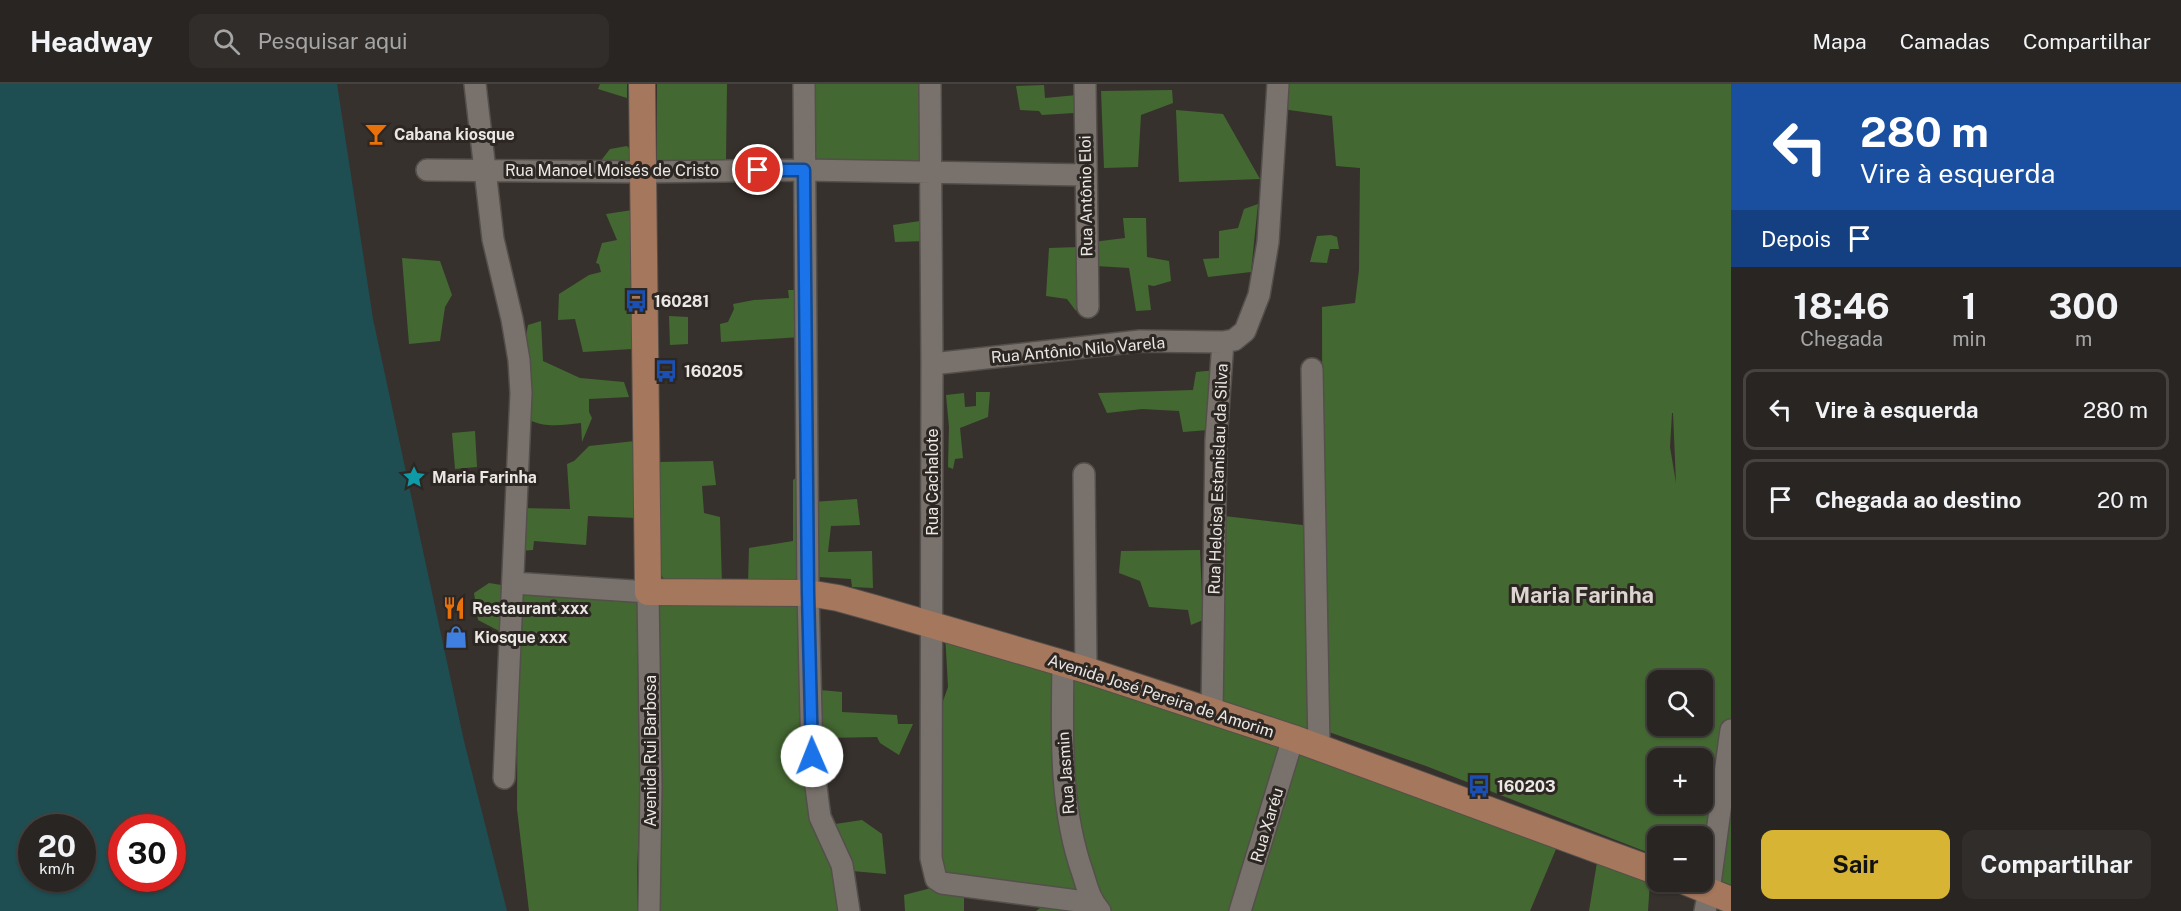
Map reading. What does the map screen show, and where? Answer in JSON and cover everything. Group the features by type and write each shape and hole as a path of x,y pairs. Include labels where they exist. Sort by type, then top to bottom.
{"main road":[{"path":"642,84 648,592"},
{"name":"Avenida José Pereira de Amorim","path":"648,592 808,593 838,598 1075,667 1293,738 1647,868"}],"street":[{"path":"475,84 493,239 512,319 519,360 521,393 504,778"},
{"path":"804,84 808,593 812,756 820,817 842,865 849,911"},
{"name":"Rua Cachalote","path":"930,84 932,858 936,879 950,884 1097,907"},
{"name":"Rua Antônio Eloi","path":"1085,84 1088,307"},
{"name":"Rua Heloisa Estanislau da Silva","path":"1212,711 1216,440 1223,342 1234,340 1245,331 1259,296 1268,242 1278,84"},
{"name":"Rua Manoel Moisés de Cristo","path":"427,170 643,172 804,170 1085,175"},
{"name":"Rua Antônio Nilo Varela","path":"932,364 1140,341 1223,342"},
{"path":"1312,369 1319,747"},
{"name":"Rua Jasmin","path":"1084,474 1075,667 1062,727 1064,801 1077,857 1097,907"},
{"path":"513,583 648,592"},
{"name":"Avenida Rui Barbosa","path":"648,592 651,776 649,911"},
{"path":"1708,896 1731,730"},
{"name":"Rua Xaréu","path":"1240,911 1293,738"}],"green space":[{"path":"600,84 627,84 627,98 598,89"},
{"path":"657,84 727,84 726,160 657,160"},
{"path":"810,84 924,84 924,166 811,164"},
{"path":"1284,84 1731,84 1731,885 1713,878 1713,826 1647,826 1647,852 1426,766 1323,730 1322,307 1355,303 1359,270 1360,168 1336,166 1332,116 1282,109","holes":["1673,413 1676,483 1670,447"]},
{"path":"1044,85 1045,98 1077,95 1074,113 1042,115 1039,111 1020,110 1016,86"},
{"path":"1172,90 1173,103 1141,115 1138,167 1104,168 1101,91"},
{"path":"1176,110 1223,114 1260,179 1179,182"},
{"path":"627,146 633,153 632,167 596,167 610,149"},
{"path":"1258,204 1251,272 1208,277 1203,259 1219,258 1219,231 1238,228 1244,209"},
{"path":"639,209 640,352 632,349 583,352 575,319 558,320 559,294 589,275 601,272 599,264 596,263 602,243 617,240 606,214"},
{"path":"1123,218 1146,218 1147,257 1169,261 1171,281 1154,286 1148,285 1151,310 1136,311 1129,268 1096,266 1093,242 1125,238"},
{"path":"927,220 926,241 895,242 893,225"},
{"path":"1317,236 1337,237 1339,249 1330,249 1327,263 1310,262"},
{"path":"1079,247 1082,301 1076,311 1067,299 1046,296 1049,248"},
{"path":"402,258 440,261 452,295 445,307 440,341 409,344"},
{"path":"788,290 799,290 801,337 721,342 720,324 728,322 734,309 733,304 789,298"},
{"path":"669,316 688,317 688,344 670,345"},
{"path":"541,321 543,361 580,378 624,382 629,397 589,399 589,412 592,418 582,442 581,423 548,425 529,420 522,356 528,325"},
{"path":"1216,370 1208,430 1183,432 1179,411 1142,409 1107,413 1098,393 1193,390 1196,372"},
{"path":"976,392 990,392 988,417 960,428 963,458 955,459 953,469 948,467 949,427 946,395 964,393 965,407 976,406"},
{"path":"475,431 477,467 455,469 452,433"},
{"path":"635,441 637,518 588,516 586,545 534,541 533,550 518,551 520,508 570,509 567,464 574,461 589,446"},
{"path":"713,461 716,485 702,486 704,513 720,517 722,585 664,580 660,572 659,462"},
{"path":"803,472 819,482 812,502 857,499 860,525 831,526 828,552 872,551 873,588 852,587 851,579 819,577 813,584 748,585 749,548 793,541 793,480"},
{"path":"1224,516 1311,526 1311,734 1221,701"},
{"path":"1200,550 1203,620 1191,625 1188,610 1149,607 1140,581 1119,573 1121,551"},
{"path":"489,583 508,586 505,634 478,620 474,593"},
{"path":"518,587 645,596 644,722 637,911 529,911 517,809"},
{"path":"657,598 804,603 811,790 839,872 845,911 656,911"},
{"path":"945,633 1068,668 1288,740 1237,911 1036,911 1047,903 941,876 937,718 948,687"},
{"path":"820,690 842,692 842,712 897,715 898,724 913,724 899,755 880,743 877,737 824,738"},
{"path":"1295,743 1559,842 1530,911 1245,911"},
{"path":"862,820 882,834 886,874 852,871 835,824"},
{"path":"1598,856 1647,880 1647,892 1649,892 1648,911 1589,911"},
{"path":"939,886 964,894 964,911 905,911 904,895"}],"water":[{"path":"0,84 337,84 373,319 464,741 507,911 0,911"}],"place":[{"name":"Cabana kiosque","path":"376,134"},
{"name":"160281","path":"636,301"},
{"name":"160205","path":"666,371"},
{"name":"Maria Farinha","path":"414,477"},
{"name":"Restaurant xxx","path":"454,608"},
{"name":"Kiosque xxx","path":"456,637"},
{"name":"160203","path":"1479,786"}],"district":[{"name":"Maria Farinha","path":"1582,595"}],"route":[{"path":"758,170 804,170 812,756"}]}
